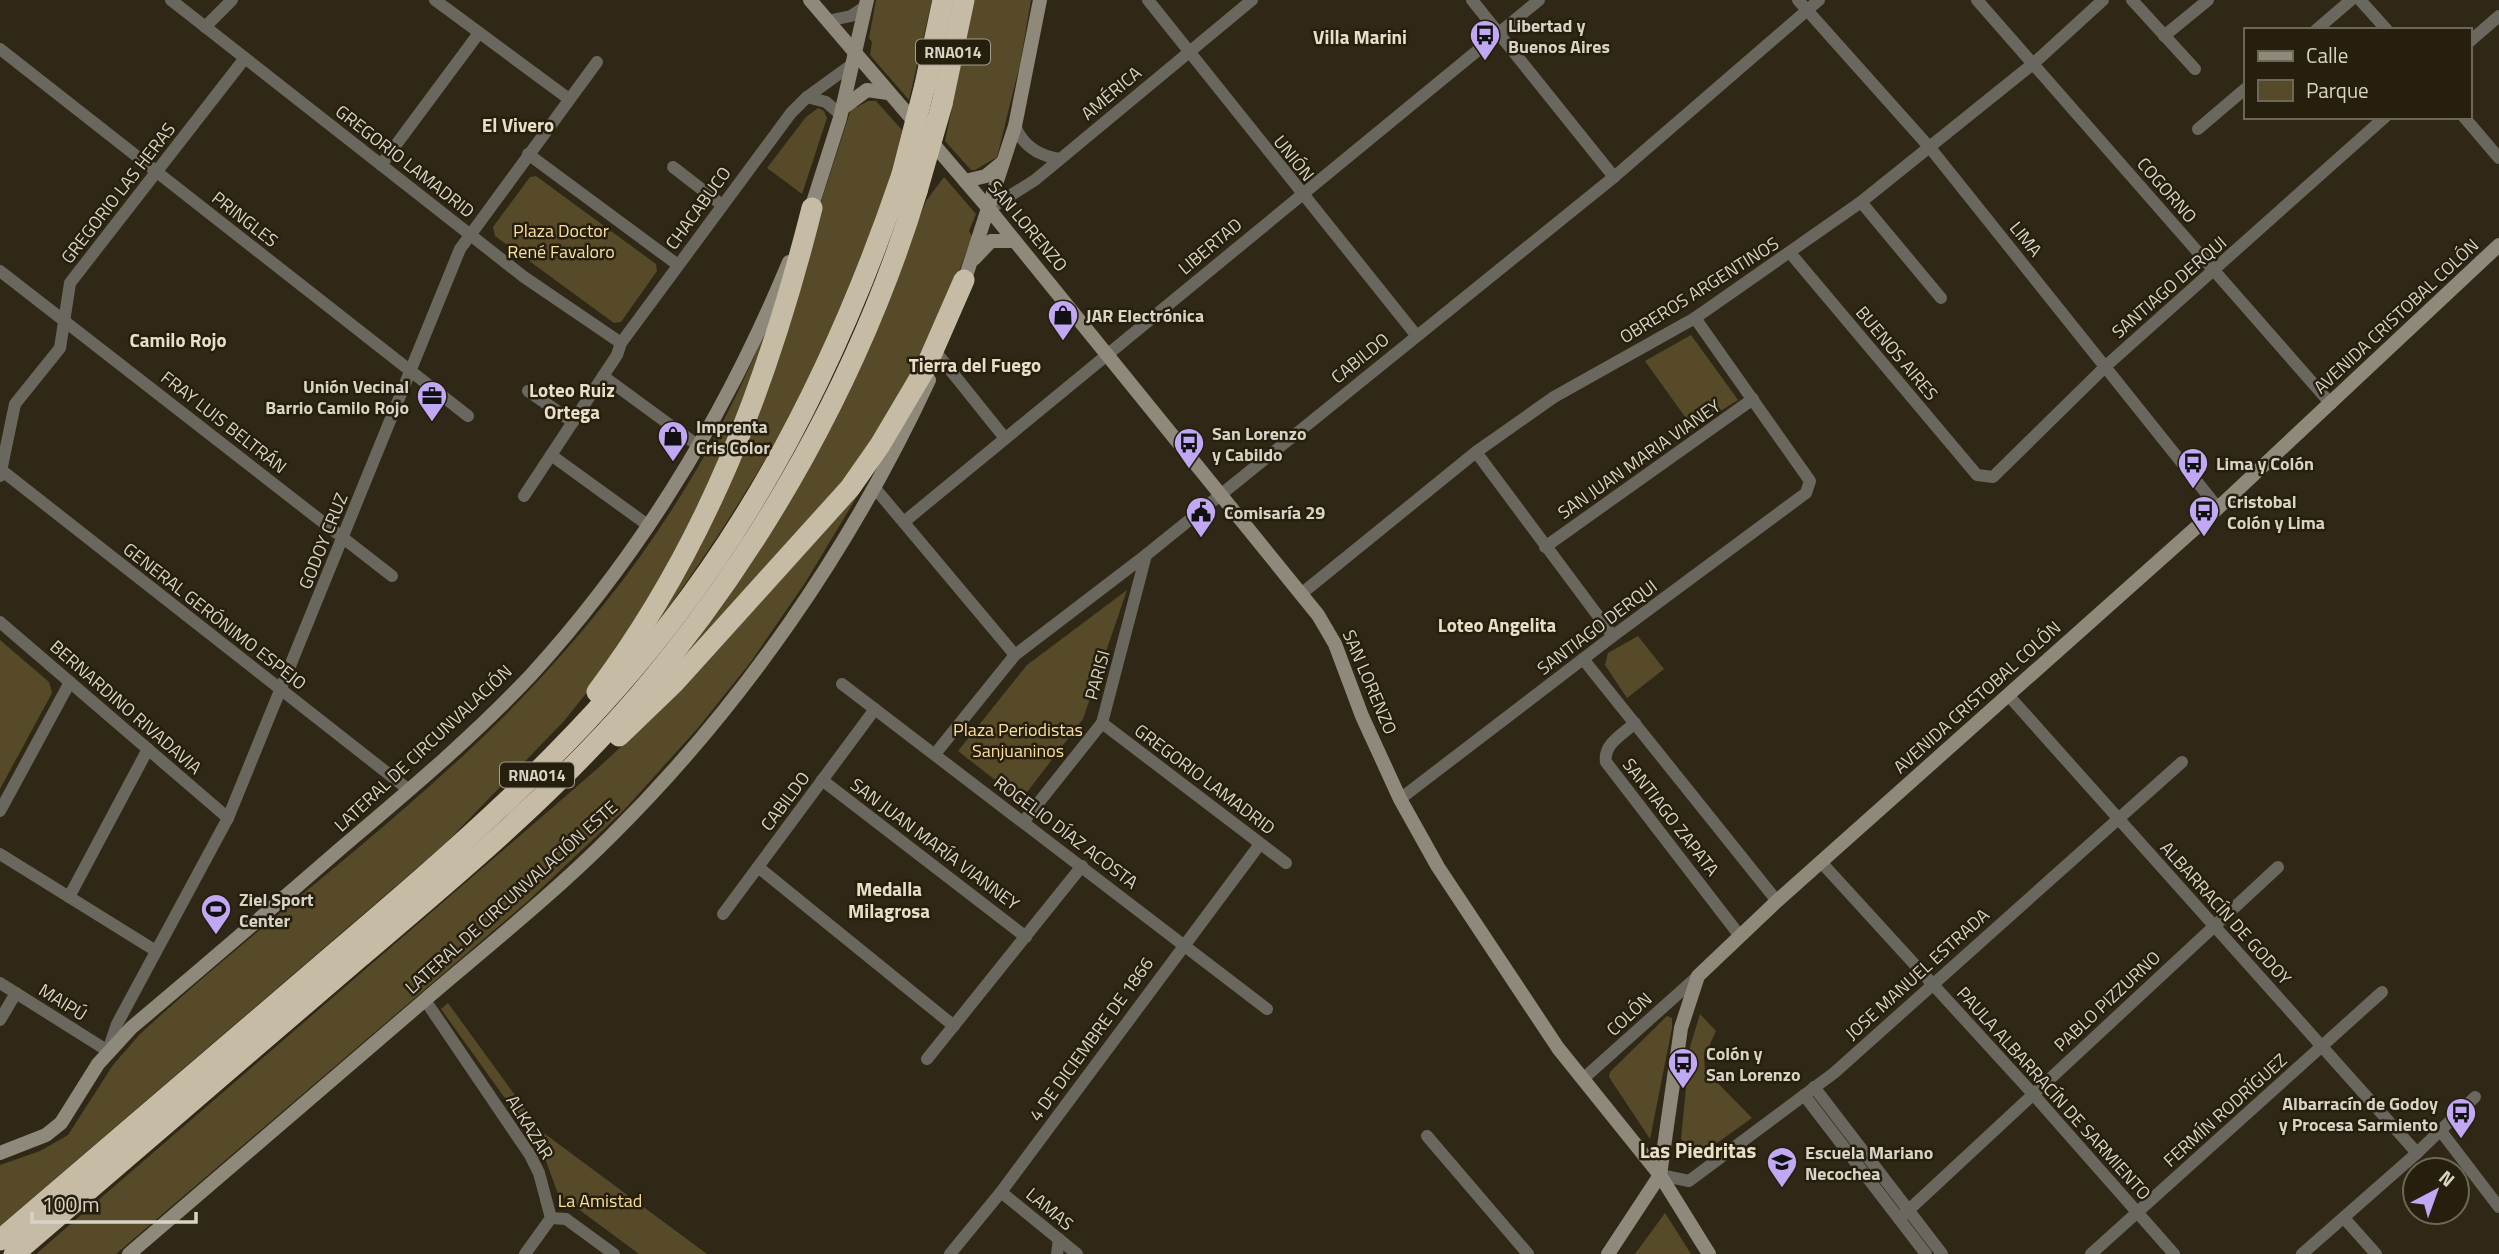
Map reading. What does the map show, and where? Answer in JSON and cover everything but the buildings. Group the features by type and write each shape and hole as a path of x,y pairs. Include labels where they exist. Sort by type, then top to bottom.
{"highway":[{"name":"RNA014","path":"0,1240 478,830 552,759 615,691 673,620 732,536 785,447 837,345 869,267 902,174 943,0"},
{"name":"RNA014","path":"14,1254 505,832 587,753 697,623 752,542 796,469 846,373 883,288 917,191 942,104 964,0"},
{"path":"478,830 588,704 639,633 685,559 720,486 750,412 794,278 812,208"},
{"path":"505,832 618,737 674,683 836,506 880,444 925,369 964,280"}],"street":[{"name":"GREGORIO LAMADRID","path":"171,0 524,277 621,343"},
{"path":"205,27 232,0"},
{"path":"435,0 569,99"},
{"name":"SAN LORENZO","path":"810,0 855,59 989,209 1301,594 1335,644 1362,716 1400,799 1438,867 1558,1048 1660,1175 1709,1254"},
{"name":"LATERAL DE CIRCUNVALACIÓN ESTE","path":"129,1254 584,862 635,811 708,729 781,635 874,487 939,356 973,260 1015,126 1040,0"},
{"name":"UNIÓN","path":"1148,0 1416,335"},
{"name":"AMÉRICA","path":"989,209 1014,195 1060,159 1251,0"},
{"path":"1472,0 1614,177"},
{"name":"LIBERTAD","path":"905,521 1539,0"},
{"name":"CABILDO","path":"935,754 1015,655 1146,555 1614,177 1802,5 1819,0"},
{"name":"COGORNO","path":"1977,0 2331,404"},
{"name":"OBREROS ARGENTINOS","path":"1301,594 1476,452 1554,397 1695,318 1791,254 1918,155 1931,149 2034,63 2103,0"},
{"path":"2132,0 2195,69"},
{"path":"2164,36 2208,0"},
{"path":"2318,28 2351,0"},
{"path":"2360,0 2385,28"},
{"name":"LATERAL DE CIRCUNVALACIÓN","path":"827,22 851,16 866,3"},
{"name":"LATERAL DE CIRCUNVALACIÓN","path":"0,1153 46,1135 61,1123 108,1051 495,712 533,672 607,583 649,526 700,447 754,344 812,208 842,111 866,3"},
{"name":"LIMA","path":"1802,5 1931,149 2107,365 2218,508"},
{"path":"2471,40 2499,16"},
{"path":"381,165 479,33"},
{"name":"PRINGLES","path":"0,49 468,416"},
{"name":"GREGORIO LAS HERAS","path":"0,472 15,404 60,348 70,283 246,58"},
{"name":"CHACABUCO","path":"524,496 603,376 621,343 791,113 855,59"},
{"name":"GODOY CRUZ","path":"108,1051 117,1024 228,818 460,249 597,62"},
{"path":"807,97 826,102 842,111 867,90 888,93"},
{"path":"2198,129 2244,90"},
{"name":"SANTIAGO DERQUI","path":"1977,475 1993,477 2107,365 2383,119"},
{"path":"2466,119 2499,158"},
{"path":"1015,126 1021,138 1038,154 1060,159"},
{"path":"528,155 678,265"},
{"path":"965,181 991,173 1006,157"},
{"path":"673,167 722,205"},
{"path":"1861,202 1941,298"},
{"path":"973,260 991,241 1015,241"},
{"name":"AVENIDA CRISTOBAL COLÓN","path":"1608,1254 1660,1175 1681,1028 1699,976 1777,901 2218,508 2499,245"},
{"name":"BUENOS AIRES","path":"1791,254 1977,475"},
{"name":"FRAY LUIS BELTRÁN","path":"0,271 392,576"},
{"path":"1695,318 1753,399"},
{"path":"939,356 1004,437"},
{"path":"603,376 700,447"},
{"path":"528,391 573,422"},
{"name":"SANTIAGO DERQUI","path":"1400,799 1613,636 1807,493 1810,481 1753,399"},
{"name":"SAN JUAN MARIA VIANEY","path":"1545,547 1753,399"},
{"path":"1476,452 1613,636"},
{"path":"551,455 649,526"},
{"name":"GENERAL GERÓNIMO ESPEJO","path":"0,472 409,790"},
{"path":"874,487 1015,655"},
{"name":"PARISI","path":"1024,821 1102,723 1146,555"},
{"name":"BERNARDINO RIVADAVIA","path":"0,622 228,818"},
{"path":"1583,659 1777,901"},
{"path":"0,811 70,682"},
{"name":"ROGELIO DÍAZ ACOSTA","path":"842,684 1267,1009"},
{"name":"ALBARRACÍN DE GODOY","path":"2008,695 2417,1153"},
{"name":"CABILDO","path":"723,914 875,709"},
{"name":"GREGORIO LAMADRID","path":"1102,723 1286,863"},
{"name":"SANTIAGO ZAPATA","path":"1635,723 1608,746 1604,754 1606,762 1740,936"},
{"path":"69,897 148,749"},
{"name":"JOSE MANUEL ESTRADA","path":"1660,1175 1689,1181 1834,1073 2182,762"},
{"name":"SAN JUAN MARÍA VIANNEY","path":"822,780 1026,936"},
{"name":"4 DE DICIEMBRE DE 1866","path":"950,1254 1001,1192 1260,844"},
{"path":"0,854 156,951"},
{"name":"PAULA ALBARRACÍN DE SARMIENTO","path":"1821,862 2033,1094 2174,1254"},
{"path":"928,1059 1082,866"},
{"path":"758,867 954,1026"},
{"name":"PABLO PIZZURNO","path":"1903,1214 2278,867"},
{"name":"COLÓN","path":"1584,1078 1699,976"},
{"name":"MAIPÚ","path":"0,983 108,1051"},
{"name":"FERMÍN RODRÍGUEZ","path":"2091,1254 2382,992"},
{"path":"0,1020 16,993"},
{"name":"ALKAZAR","path":"425,1000 530,1155 539,1173 551,1218"},
{"path":"1809,1091 1903,1214 1942,1254"},
{"path":"2302,1254 2417,1153 2475,1097"},
{"path":"2440,1130 2498,1203"},
{"path":"1427,1136 1528,1254"},
{"name":"LAMAS","path":"1001,1192 1077,1254"},
{"path":"1903,1214 1926,1254"},
{"path":"525,1254 551,1218 566,1219 614,1254"},
{"path":"2344,1218 2376,1254"},
{"path":"1057,1254 1059,1239"}],"green space":[{"path":"876,0 932,0 909,100 870,55 872,42 869,38"},
{"path":"974,0 1031,0 1020,64 997,157 971,170 945,141"},
{"path":"868,101 876,101 902,130 883,200 859,269 830,337 761,467 681,590 638,649 755,406 852,106 857,107"},
{"path":"818,108 824,111 827,118 802,194 767,168 806,117"},
{"name":"Plaza Doctor René Favaloro","path":"536,176 656,264 657,271 621,322 614,323 495,236 493,227 530,177"},
{"path":"944,177 976,214 969,231 972,236 944,312 866,458 668,682 685,653 760,550 825,439 870,346 926,201"},
{"path":"779,296 738,425 678,553 588,691 564,721 446,843 0,1226 0,1165 40,1151 68,1135 113,1065 139,1035 426,789 517,703 560,657 636,562 701,462 755,354"},
{"path":"1691,335 1738,400 1693,428 1645,361"},
{"path":"873,470 805,583 750,663 698,728 625,809 528,901 116,1254 36,1254 597,769 654,716"},
{"name":"Plaza Periodistas Sanjuaninos","path":"1127,590 1083,719 1021,800 958,751 1027,665"},
{"path":"1638,636 1664,669 1627,698 1605,665 1608,653"},
{"path":"0,640 49,682 52,693 0,789"},
{"name":"La Amistad","path":"448,1003 541,1131 707,1254 639,1254 558,1194 542,1150 441,1009"},
{"path":"1700,1014 1716,1031 1704,1057 1705,1070 1752,1118 1693,1160 1681,1139 1690,1047"},
{"path":"1667,1016 1672,1018 1672,1028 1650,1139 1609,1077 1610,1072"},
{"path":"1665,1213 1691,1254 1635,1254"}],"place":[{"name":"Libertad y Buenos Aires","path":"1485,62"},
{"name":"JAR Electrónica","path":"1063,342"},
{"name":"Unión Vecinal Barrio Camilo Rojo","path":"432,423"},
{"name":"Imprenta Cris Color","path":"673,463"},
{"name":"San Lorenzo y Cabildo","path":"1189,470"},
{"name":"Lima y Colón","path":"2193,490"},
{"name":"Cristobal Colón y Lima","path":"2204,538"},
{"name":"Comisaría 29","path":"1201,539"},
{"name":"Ziel Sport Center","path":"216,936"},
{"name":"Colón y San Lorenzo","path":"1683,1090"},
{"name":"Albarracín de Godoy y Procesa Sarmiento","path":"2461,1140"},
{"name":"Escuela Mariano Necochea","path":"1782,1189"}],"district":[{"name":"Villa Marini","path":"1360,36"},
{"name":"El Vivero","path":"518,124"},
{"name":"Camilo Rojo","path":"178,339"},
{"name":"Tierra del Fuego","path":"975,364"},
{"name":"Loteo Ruiz Ortega","path":"572,400"},
{"name":"Loteo Angelita","path":"1497,624"},
{"name":"Medalla Milagrosa","path":"889,899"},
{"name":"Las Piedritas","path":"1698,1150"}]}
